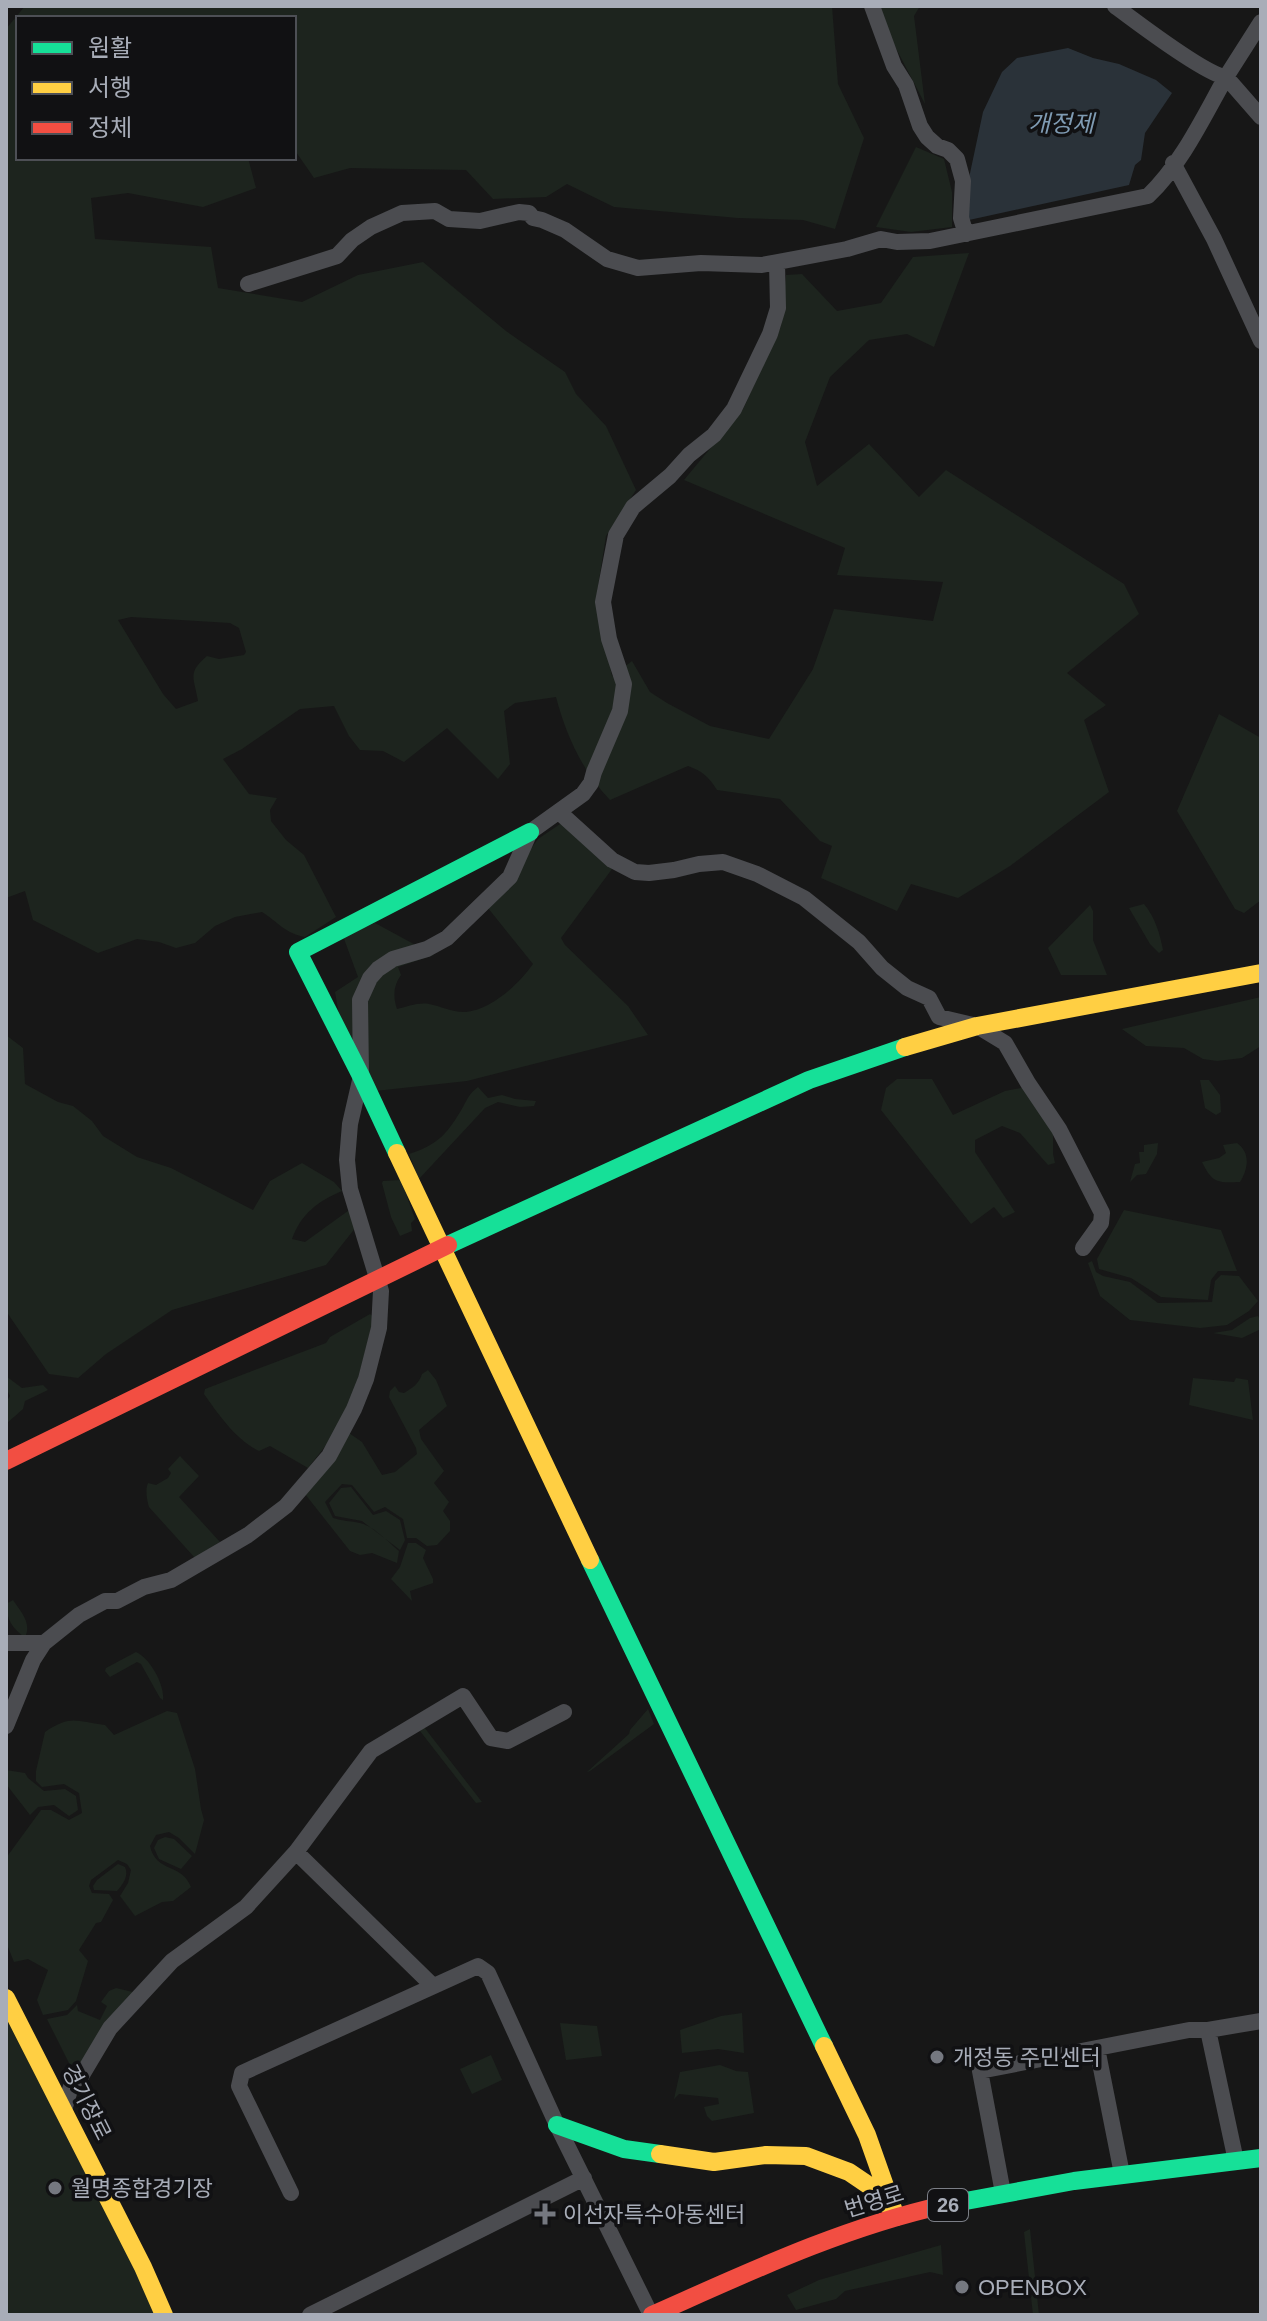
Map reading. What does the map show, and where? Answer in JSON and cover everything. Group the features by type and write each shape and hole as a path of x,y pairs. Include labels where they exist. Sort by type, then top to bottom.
{"street":[{"path":"872,6 920,126 937,146 948,150 957,159 963,181 961,218 966,234"},
{"path":"1115,6 1194,61 1220,77 1226,77 1261,117"},
{"path":"248,284 337,256 352,240 371,227 402,213 418,211 435,211 449,219 480,221 519,212 529,213 533,218 565,230 607,259 638,268 701,263 777,263 881,239 919,242 1148,196 1161,184 1198,128 1261,22"},
{"path":"1173,163 1214,239 1261,341"},
{"path":"777,263 778,308 770,334 734,409 714,435 633,507 616,535 603,602 609,639 624,684 620,711 591,783 583,794 530,832 298,952 361,1076 867,2135 896,2217"},
{"path":"559,812 612,860 635,872 649,873 723,862 757,874 804,898 859,942 882,968 907,988 929,998 939,1017 977,1026 1005,1043 1059,1129 1102,1213 1101,1223 1083,1248"},
{"path":"6,1726 33,1660 44,1643 79,1615 105,1601 117,1601 144,1587 171,1580 248,1535 286,1506 329,1456 358,1399 379,1328 381,1291 350,1189 347,1160 350,1124 361,1076 360,1000 378,969 393,959 427,949 447,938 510,877 530,832"},
{"path":"6,1461 441,1248 809,1080 896,1049 977,1026 1261,973"},
{"path":"6,1643 44,1643"},
{"path":"64,2110 72,2083 82,2075 110,2028 172,1961 246,1907 296,1852 371,1751 463,1696 491,1738 508,1741 564,1712"},
{"path":"296,1852 433,1986"},
{"path":"291,2193 239,2086 242,2073 478,1966 488,1973 557,2125 652,2315"},
{"name":"경기장로","path":"6,1998 143,2267 164,2315"},
{"path":"1003,2193 980,2071 1189,2030 1261,2021"},
{"path":"1208,2030 1236,2161"},
{"path":"1097,2048 1122,2174"},
{"path":"557,2125 624,2149 714,2162 766,2155 806,2156 849,2172 880,2193 896,2217"},
{"name":"번영로","path":"652,2315 803,2249 896,2217 1003,2193 1122,2174 1261,2158"},
{"path":"310,2315 584,2178"}],"shaded area":[{"path":"25,6 832,6 838,84 864,138 835,229 803,220 738,218 614,207 567,184 546,197 493,199 466,170 350,168 314,178 296,152 296,16 17,16"},
{"path":"874,6 920,6 914,16 925,104"},
{"path":"16,17 16,160 249,160 256,188 203,207 128,193 91,198 95,239 211,247 218,288 302,302 358,275 423,262 506,331 565,372 576,394 606,426 636,490 606,536 596,599 612,676 632,661 650,692 667,703 710,726 769,739 813,669 834,609 933,621 943,582 837,575 845,548 684,480 743,409 781,326 786,275 802,274 837,311 881,303 913,257 969,253 934,347 907,334 869,340 830,377 805,442 817,486 869,444 919,497 946,470 1124,584 1139,614 1067,673 1106,705 1084,720 1109,792 1010,866 958,898 911,884 897,911 821,878 832,846 820,841 780,799 717,790 705,775 688,766 610,800 576,752 556,697 515,703 504,711 510,764 498,779 447,728 404,762 383,751 360,750 334,706 300,709 223,759 249,794 277,798 270,810 271,821 286,840 304,855 336,917 305,937 287,930 262,912 235,917 215,926 195,943 176,948 137,939 98,953 33,920 25,891 6,898 6,29","holes":["131,617 230,623 239,628 246,652 244,655 219,659 207,656 194,671 198,701 176,709 163,694 118,620"]},
{"path":"916,147 944,159 952,192 952,227 911,232 876,227"},
{"path":"1219,714 1261,738 1261,900 1244,913 1235,909 1177,811"},
{"path":"563,822 612,869 561,938 628,1006 648,1035 467,1081 375,1091 340,1021 335,992 358,977 343,936 375,923 434,955 398,967 401,975 394,992 397,1009 425,1004 466,1012 495,1001 513,987 533,964 488,908 538,839"},
{"path":"1144,904 1159,932 1163,950 1159,953 1150,944 1129,908"},
{"path":"1090,905 1093,911 1093,940 1107,975 1061,975 1048,948"},
{"path":"1261,997 1261,1046 1242,1058 1217,1061 1203,1059 1184,1048 1146,1046 1122,1029"},
{"path":"6,1035 23,1048 25,1084 58,1102 73,1106 92,1121 103,1136 137,1157 171,1168 253,1210 270,1181 302,1163 334,1182 342,1191 311,1209 292,1239 305,1242 352,1208 356,1227 326,1265 172,1310 106,1354 78,1378 49,1374 6,1311"},
{"path":"897,1079 932,1079 953,1115 1005,1091 1026,1087 1053,1130 1055,1163 1048,1165 1020,1133 1002,1126 975,1140 975,1152 1015,1212 1003,1218 994,1207 971,1224 881,1110 886,1088"},
{"path":"1200,1080 1209,1080 1220,1095 1221,1112 1216,1115 1205,1108"},
{"path":"478,1087 488,1098 502,1095 536,1101 534,1106 520,1107 498,1102 485,1108 419,1179 409,1154 428,1147 441,1137"},
{"path":"1158,1143 1157,1154 1146,1174 1137,1175 1130,1182 1135,1164 1140,1163 1139,1152 1144,1152 1144,1145"},
{"path":"1237,1143 1247,1161 1240,1182 1216,1180 1202,1162 1226,1153 1223,1145"},
{"path":"401,1180 415,1219 411,1223 412,1231 400,1236 391,1217 382,1183"},
{"path":"1124,1210 1221,1230 1237,1271 1218,1271 1211,1280 1208,1300 1161,1297 1131,1278 1099,1269 1097,1259"},
{"path":"1092,1261 1096,1272 1130,1282 1158,1303 1212,1302 1215,1281 1221,1275 1239,1276 1258,1301 1227,1325 1200,1328 1130,1320 1100,1296 1088,1263"},
{"path":"370,1314 374,1317 356,1386 334,1435 308,1468 270,1446 259,1451 250,1446 228,1426 204,1394 205,1389 326,1343 330,1337"},
{"path":"1258,1316 1261,1329 1242,1338 1213,1333 1232,1330"},
{"path":"428,1370 436,1380 447,1406 419,1430 421,1439 444,1471 434,1483 449,1502 443,1511 450,1521 450,1531 437,1545 427,1546 416,1538 407,1538 403,1519 385,1507 374,1512 352,1485 342,1484 325,1502 333,1518 365,1525 399,1551 397,1563 372,1553 360,1555 350,1551 305,1494 349,1433 362,1442 382,1475 395,1472 417,1454 389,1397 395,1386 404,1393"},
{"path":"6,1376 22,1388 43,1385 48,1390 25,1401 23,1409 6,1424 6,1402 10,1396"},
{"path":"1193,1378 1234,1382 1236,1378 1248,1380 1253,1420 1189,1405"},
{"path":"180,1456 199,1476 179,1497 220,1542 195,1558 149,1507 147,1498 148,1483 156,1485 168,1478 171,1473 168,1469"},
{"path":"351,1487 373,1515 386,1511 400,1520 405,1540 400,1550 362,1521 335,1516 329,1503 341,1488"},
{"path":"408,1543 416,1543 426,1550 423,1558 433,1579 433,1583 410,1591 412,1601 391,1579 400,1567"},
{"path":"13,1600 26,1622 25,1637 14,1627 7,1614 6,1604"},
{"path":"136,1652 156,1673 163,1700 137,1662 110,1677 105,1671"},
{"path":"648,1709 654,1724 587,1772 629,1734"},
{"path":"167,1711 177,1713 195,1769 204,1820 195,1854 169,1832 156,1835 150,1846 153,1855 163,1865 182,1874 191,1887 173,1901 162,1902 135,1916 120,1896 131,1870 127,1864 118,1860 91,1880 89,1886 92,1893 109,1894 113,1900 101,1922 96,1923 79,1950 88,1961 76,2001 68,2010 43,2015 37,2000 48,1970 28,1959 14,1962 6,1942 6,1858 41,1810 51,1810 69,1820 82,1813 79,1793 64,1784 42,1787 36,1781 45,1732 74,1721 105,1725 114,1735"},
{"path":"424,1727 482,1802 476,1803 420,1731"},
{"path":"6,1770 25,1773 44,1791 65,1789 76,1796 78,1810 69,1816 54,1805 38,1807 30,1815 6,1784"},
{"path":"165,1837 174,1839 192,1856 181,1869 159,1859 154,1848 158,1840"},
{"path":"118,1864 125,1867 126,1874 117,1891 94,1890 97,1880"},
{"path":"116,1988 137,1993 83,2062 70,2065 47,2019 67,2015 77,2005 78,2011 100,2020 107,2006 101,2002 109,1991"},
{"name":"월명종합경기장","path":"6,1998 164,2315 6,2315"},
{"path":"742,2013 744,2053 718,2049 682,2053 680,2030 721,2016"},
{"path":"560,2023 597,2026 602,2056 566,2060"},
{"path":"491,2055 502,2080 472,2094 460,2069"},
{"path":"720,2065 748,2072 754,2113 712,2121 704,2107 719,2104 718,2098 679,2094 674,2099 680,2072"},
{"path":"1030,2229 1039,2315 1033,2315 1024,2232"},
{"path":"941,2245 943,2275 930,2272 845,2291 836,2299 796,2310 787,2295 819,2280"}],"water":[{"name":"개정제","path":"1068,48 1156,80 1172,93 1145,133 1141,160 1135,165 1129,185 969,220 969,178 983,112 1002,72 1017,58"}],"traffic: fast":[{"path":"397,1153 298,952 530,832"},
{"path":"448,1245 809,1080 905,1047"},
{"path":"590,1560 824,2046"},
{"path":"557,2125 624,2149 660,2154"},
{"path":"944,2205 1074,2181 1261,2158"}],"traffic: slow":[{"path":"905,1047 977,1026 1261,973"},
{"path":"397,1153 590,1560"},
{"path":"6,1998 143,2267 164,2315"},
{"path":"660,2154 714,2162 766,2155 806,2156 849,2172 880,2193 896,2217 867,2135 824,2046"}],"traffic: jam":[{"path":"6,1461 448,1245"},
{"path":"652,2315 831,2239 944,2205"}],"place":[{"name":"개정동 주민센터","path":"937,2057"},
{"name":"월명종합경기장","path":"55,2188"},
{"name":"이선자특수아동센터","path":"545,2214"},
{"name":"OPENBOX","path":"962,2287"}]}
